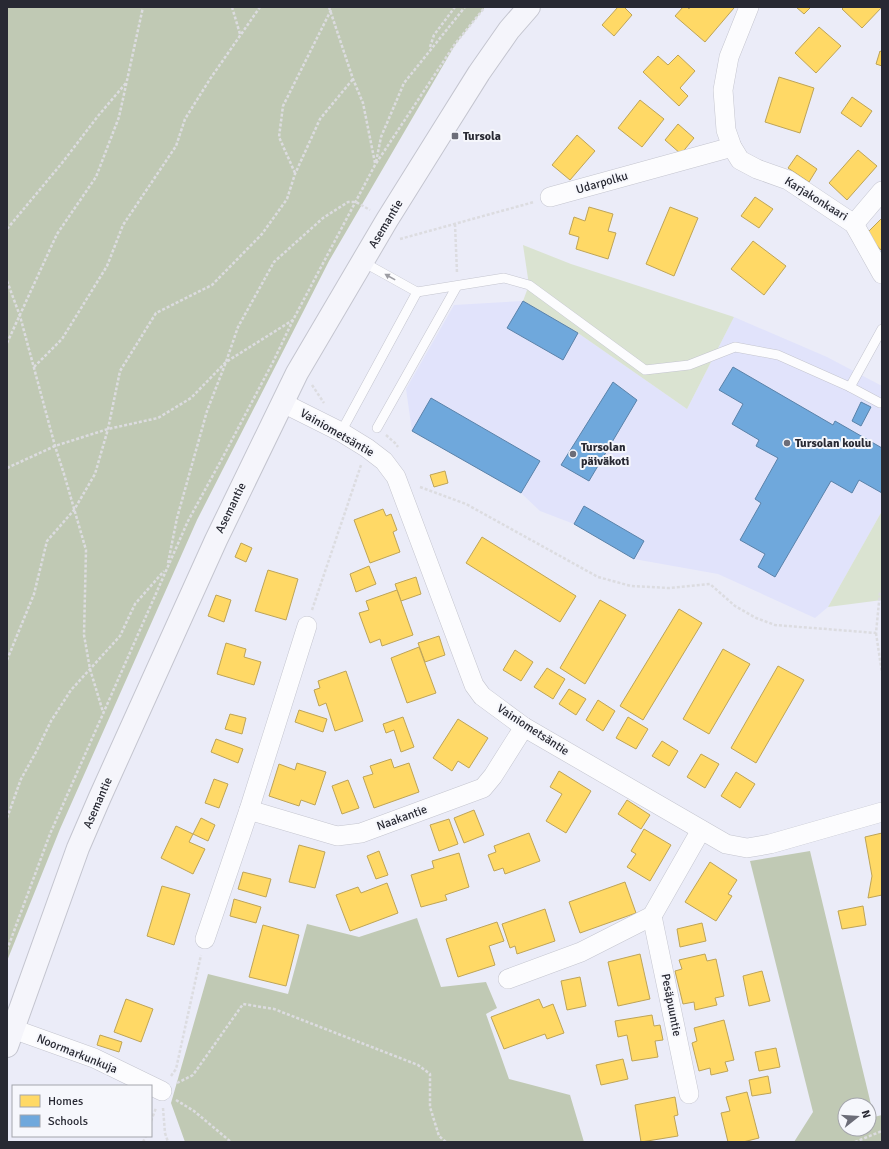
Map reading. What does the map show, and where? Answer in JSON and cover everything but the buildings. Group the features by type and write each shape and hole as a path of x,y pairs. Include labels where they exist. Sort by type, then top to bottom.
{"main road":[{"name":"Asemantie","path":"10,1038 78,848 216,540 297,373 380,235 387,220 479,73 510,30 529,7"}],"street":[{"name":"Karjakonkaari","path":"749,7 729,57 723,90 726,130 732,147 740,160 757,169 788,180 854,224 882,274"},
{"name":"Udarpolku","path":"550,198 732,147"},
{"path":"854,224 882,191"},
{"name":"Vainiometsäntie","path":"283,403 346,425 367,448 384,461 396,477 474,685 482,696 524,727 726,844 747,848 770,844 882,812"},
{"path":"205,939 249,810 307,626"},
{"name":"Naakantie","path":"249,810 337,836 361,833 482,788 493,776 524,727"},
{"path":"508,979 582,952 652,916 701,830"},
{"name":"Pesäpuuntie","path":"652,916 689,1094"},
{"name":"Noormarkunkuja","path":"10,1038 94,1058 150,1085"},
{"name":"Noormarkunkuja","path":"152,1086 162,1091"}],"lane":[{"path":"363,262 417,292 504,278 529,285 645,370 689,366 735,347 778,355 850,387 880,403"},
{"path":"377,428 457,286"},
{"path":"346,425 417,292"},
{"path":"850,387 882,329"}],"path":[{"path":"7,343 57,234 96,177 119,117 143,7"},
{"path":"232,7 240,35"},
{"path":"34,367 62,339 107,266 123,225 176,146 186,119 210,79 260,7"},
{"path":"329,7 353,79 363,103 375,165"},
{"path":"430,49 434,36 455,7"},
{"path":"375,165 382,137 404,83 465,7"},
{"path":"7,950 50,834 188,521 224,456 293,320 375,165 455,44 485,7"},
{"path":"296,174 279,137 283,106 331,10"},
{"path":"7,660 34,594 47,541 74,510 95,474 108,429 120,371 156,313 212,285 262,234 287,199 296,174 320,119 353,79"},
{"path":"7,229 62,163 126,82"},
{"path":"380,235 399,239 550,198"},
{"path":"7,818 21,779 51,721 71,690 120,636 135,604 167,569 177,518 205,418 238,327 274,262 323,218 348,202 356,202"},
{"path":"455,224 457,286"},
{"path":"7,281 20,316 55,446 86,550 84,635 90,669 103,712"},
{"path":"7,468 55,446 108,429 158,418 191,398 226,362 293,320"},
{"path":"274,360 308,378 327,406 346,425"},
{"path":"377,428 395,443 399,449"},
{"path":"307,626 367,448"},
{"path":"420,494 418,487 466,504 598,577 631,586 669,588 710,584 735,606 756,618 775,625 876,633"},
{"path":"882,590 880,592 876,633 882,673"},
{"path":"168,1142 165,1133 162,1091 176,1069 205,939"},
{"path":"162,1091 193,1075 243,1004 274,1009 418,1065 430,1074 430,1107 439,1136 446,1142"},
{"path":"162,1091 194,1111 231,1142"},
{"path":"855,1142 882,1131"}],"shaded area":[{"path":"523,301 578,333 687,409 734,317 827,357 882,386 882,511 828,607 815,618 718,574 634,559 574,524 540,511 521,493 412,431 406,389 454,305"}],"green space":[{"path":"7,7 485,7 455,45 329,261 197,520 60,829 7,961"},
{"path":"523,245 571,264 734,317 687,409 578,333 523,301 529,285"},
{"path":"882,511 882,600 828,607"},
{"path":"810,851 869,1097 837,1097 837,1137 877,1137 877,1116 882,1115 882,1142 794,1142 813,1112 750,861"},
{"path":"417,918 441,987 486,982 497,1008 486,1014 509,1079 570,1095 584,1142 185,1142 171,1103 208,974 288,994 307,924 359,937"}],"place":[{"name":"Tursola","path":"455,136"},
{"name":"Tursolan koulu","path":"787,443"},
{"name":"Tursolan päiväkoti","path":"573,454"}]}
